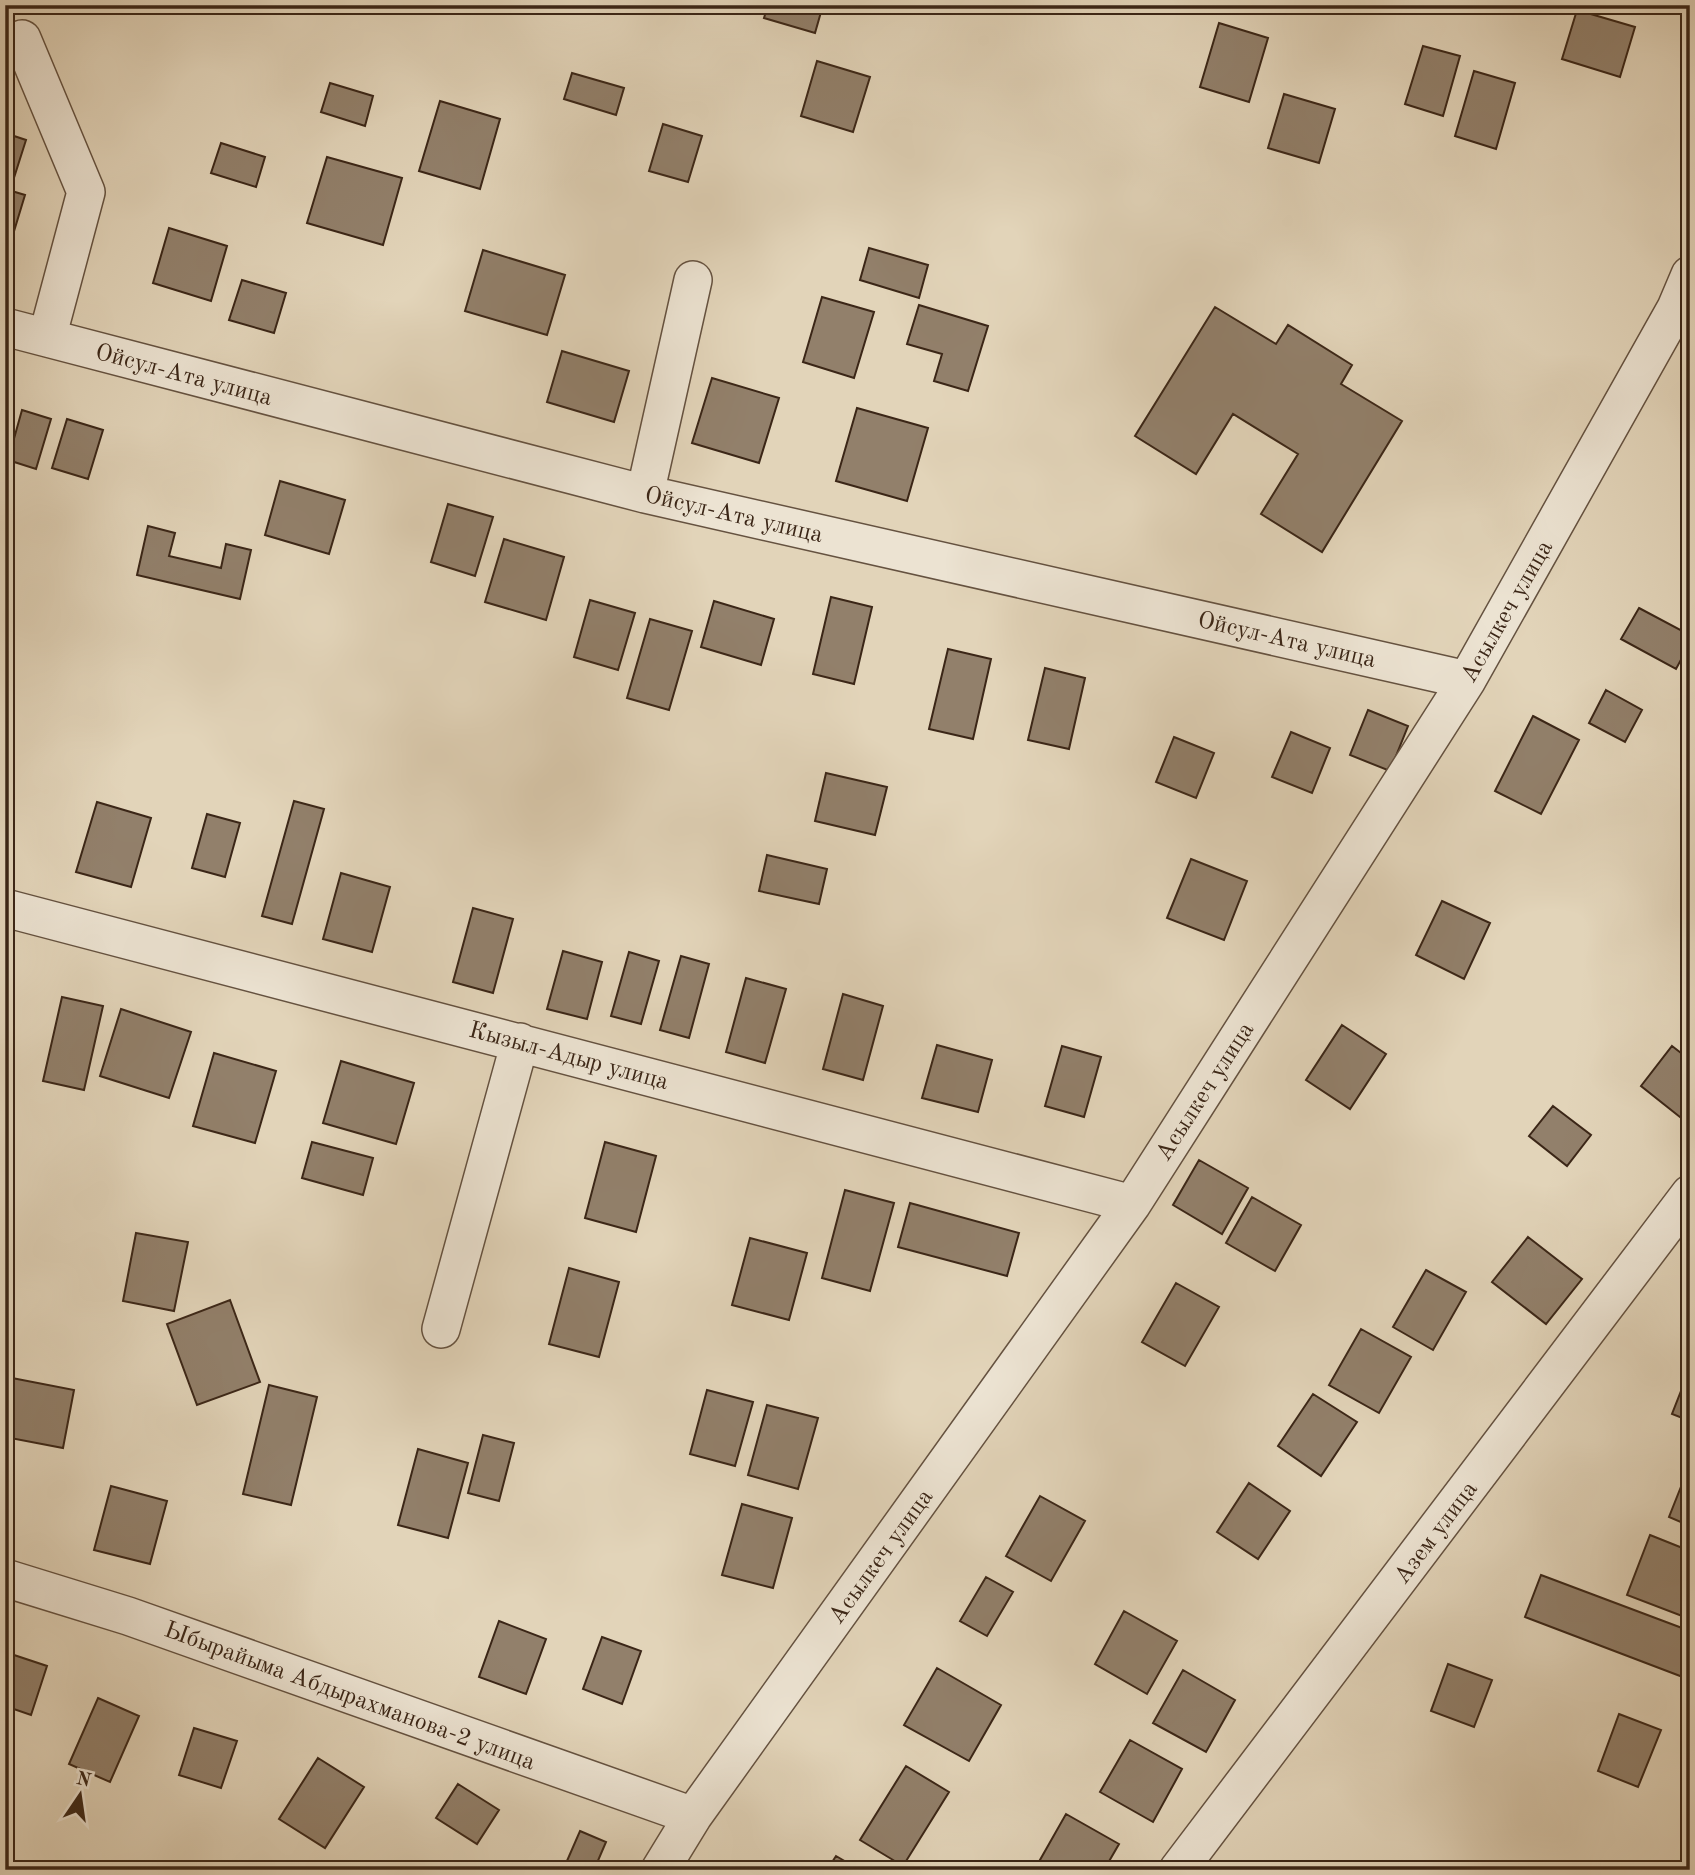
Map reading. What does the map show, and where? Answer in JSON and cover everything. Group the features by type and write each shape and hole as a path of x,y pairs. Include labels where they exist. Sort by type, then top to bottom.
{"street":[{"path":"22,39 86,192 47,338"},
{"name":"Асылкеч улица","path":"660,1870 693,1816 1132,1204 1468,680 1676,308 1690,275"},
{"path":"645,494 693,280"},
{"name":"Ойсул-Ата улица","path":"5,327 645,494 1468,680"},
{"name":"Кызыл-Адыр улица","path":"5,908 1132,1204"},
{"path":"441,1329 520,1042"},
{"name":"Азем улица","path":"1178,1870 1690,1194"},
{"name":"Ыбырайыма Абдырахманова-2 улица","path":"5,1578 128,1616 693,1816"}],"building":[{"path":"768,5 823,5 815,33 764,18"},
{"path":"1577,10 1635,27 1620,77 1562,59"},
{"path":"1219,23 1268,38 1249,102 1200,87"},
{"path":"1423,46 1460,56 1443,116 1405,104"},
{"path":"817,61 870,77 853,132 801,116"},
{"path":"1474,71 1515,83 1496,149 1455,136"},
{"path":"572,73 624,88 616,115 564,99"},
{"path":"330,83 373,96 365,126 321,112"},
{"path":"1284,94 1335,109 1319,163 1268,148"},
{"path":"440,101 500,119 480,189 419,171"},
{"path":"663,124 702,136 688,182 649,171"},
{"path":"5,133 26,140 12,184 5,182"},
{"path":"221,143 265,157 256,187 211,173"},
{"path":"327,157 402,178 383,245 307,223"},
{"path":"5,189 25,195 5,261"},
{"path":"169,228 227,246 211,301 153,283"},
{"path":"869,248 928,265 919,298 860,280"},
{"path":"483,250 565,275 547,335 465,311"},
{"path":"242,280 286,293 274,333 229,320"},
{"path":"822,297 874,312 854,378 803,362"},
{"path":"919,305 988,326 968,391 934,381 942,354 907,344"},
{"path":"1215,307 1276,344 1288,325 1352,365 1341,384 1402,421 1322,552 1261,514 1298,454 1233,414 1196,474 1135,436"},
{"path":"562,351 629,371 614,422 547,402"},
{"path":"712,378 779,398 759,463 692,443"},
{"path":"857,408 928,428 907,501 836,481"},
{"path":"22,410 51,419 36,469 8,460"},
{"path":"67,419 103,430 88,479 52,468"},
{"path":"280,481 345,500 329,554 265,535"},
{"path":"448,504 493,517 475,576 431,562"},
{"path":"148,526 175,533 169,556 221,568 226,544 251,550 240,599 137,575"},
{"path":"504,539 564,557 546,620 485,602"},
{"path":"831,597 872,607 854,684 813,674"},
{"path":"590,600 635,613 618,670 574,657"},
{"path":"714,601 774,619 761,665 701,647"},
{"path":"1639,608 1690,635 1690,643 1676,669 1621,639"},
{"path":"650,619 692,631 669,710 627,698"},
{"path":"948,649 991,659 973,739 929,729"},
{"path":"1045,668 1085,678 1069,749 1028,740"},
{"path":"1606,690 1642,710 1625,742 1589,723"},
{"path":"1368,710 1408,726 1390,771 1350,755"},
{"path":"1533,716 1579,740 1541,814 1495,791"},
{"path":"1291,732 1330,748 1312,793 1272,777"},
{"path":"1174,737 1214,753 1196,798 1156,782"},
{"path":"826,773 887,787 875,835 815,821"},
{"path":"5,790 13,792 5,820"},
{"path":"294,801 324,809 292,924 262,916"},
{"path":"97,802 151,818 131,887 76,872"},
{"path":"207,814 240,823 225,877 192,868"},
{"path":"767,855 827,869 819,904 759,891"},
{"path":"1191,859 1247,881 1224,940 1167,918"},
{"path":"341,873 390,887 372,952 323,939"},
{"path":"1442,901 1490,923 1464,979 1416,955"},
{"path":"473,908 513,919 493,993 453,982"},
{"path":"563,951 602,962 587,1019 547,1009"},
{"path":"629,952 659,961 641,1024 611,1016"},
{"path":"681,956 709,964 689,1038 660,1030"},
{"path":"746,978 786,989 765,1063 726,1052"},
{"path":"843,994 883,1006 863,1080 823,1069"},
{"path":"62,997 103,1006 84,1090 43,1081"},
{"path":"121,1009 191,1032 169,1098 100,1076"},
{"path":"1342,1025 1386,1054 1350,1109 1306,1080"},
{"path":"937,1045 992,1060 978,1112 922,1098"},
{"path":"1062,1046 1101,1057 1084,1117 1045,1106"},
{"path":"1672,1046 1690,1060 1690,1125 1641,1086"},
{"path":"214,1053 276,1071 255,1143 193,1126"},
{"path":"341,1061 414,1083 396,1144 323,1123"},
{"path":"1553,1106 1591,1135 1567,1166 1529,1136"},
{"path":"312,1142 373,1158 363,1195 302,1178"},
{"path":"605,1142 656,1156 636,1232 585,1218"},
{"path":"1199,1160 1248,1188 1222,1234 1173,1205"},
{"path":"845,1190 894,1203 870,1291 822,1278"},
{"path":"1252,1197 1301,1225 1275,1271 1226,1243"},
{"path":"910,1203 1019,1233 1007,1276 898,1247"},
{"path":"136,1233 188,1242 174,1311 123,1301"},
{"path":"1528,1237 1582,1279 1546,1324 1492,1282"},
{"path":"750,1238 807,1253 789,1320 732,1305"},
{"path":"569,1268 619,1282 599,1357 549,1344"},
{"path":"1426,1270 1466,1292 1433,1350 1393,1327"},
{"path":"1176,1283 1219,1307 1185,1366 1142,1342"},
{"path":"230,1300 260,1382 197,1405 167,1324"},
{"path":"1361,1329 1411,1357 1379,1413 1329,1385"},
{"path":"1690,1368 1690,1421 1672,1414"},
{"path":"12,1378 74,1390 63,1448 5,1437 5,1414"},
{"path":"269,1385 317,1397 291,1505 243,1494"},
{"path":"707,1390 753,1402 735,1466 690,1454"},
{"path":"1313,1394 1357,1422 1321,1476 1278,1446"},
{"path":"767,1405 818,1418 798,1489 748,1475"},
{"path":"483,1435 514,1443 499,1501 468,1493"},
{"path":"418,1449 468,1463 448,1538 398,1525"},
{"path":"1690,1464 1690,1526 1669,1517"},
{"path":"1249,1483 1290,1511 1258,1559 1217,1532"},
{"path":"111,1486 167,1501 150,1564 94,1550"},
{"path":"1040,1496 1085,1521 1051,1581 1006,1556"},
{"path":"742,1504 792,1518 773,1588 722,1575"},
{"path":"1650,1535 1690,1551 1690,1619 1627,1595"},
{"path":"1541,1575 1690,1631 1688,1679 1525,1617"},
{"path":"986,1577 1013,1592 987,1636 960,1621"},
{"path":"1124,1611 1177,1641 1147,1694 1095,1664"},
{"path":"499,1621 546,1639 526,1694 479,1677"},
{"path":"602,1637 641,1651 622,1704 583,1689"},
{"path":"5,1652 47,1666 31,1715 5,1706"},
{"path":"1448,1664 1492,1680 1474,1727 1431,1711"},
{"path":"937,1668 1001,1705 969,1761 904,1725"},
{"path":"1183,1670 1235,1700 1206,1752 1153,1723"},
{"path":"98,1698 139,1716 110,1782 69,1764"},
{"path":"1619,1714 1661,1730 1638,1787 1598,1771"},
{"path":"194,1728 237,1741 221,1788 179,1775"},
{"path":"1130,1740 1182,1769 1153,1822 1100,1792"},
{"path":"318,1758 364,1787 325,1848 279,1819"},
{"path":"906,1766 949,1792 903,1866 860,1840"},
{"path":"458,1784 499,1810 477,1844 436,1818"},
{"path":"1066,1814 1119,1844 1104,1870 1041,1870 1036,1867"},
{"path":"580,1831 606,1842 594,1870 563,1870"},
{"path":"836,1856 860,1870 827,1870"}]}
